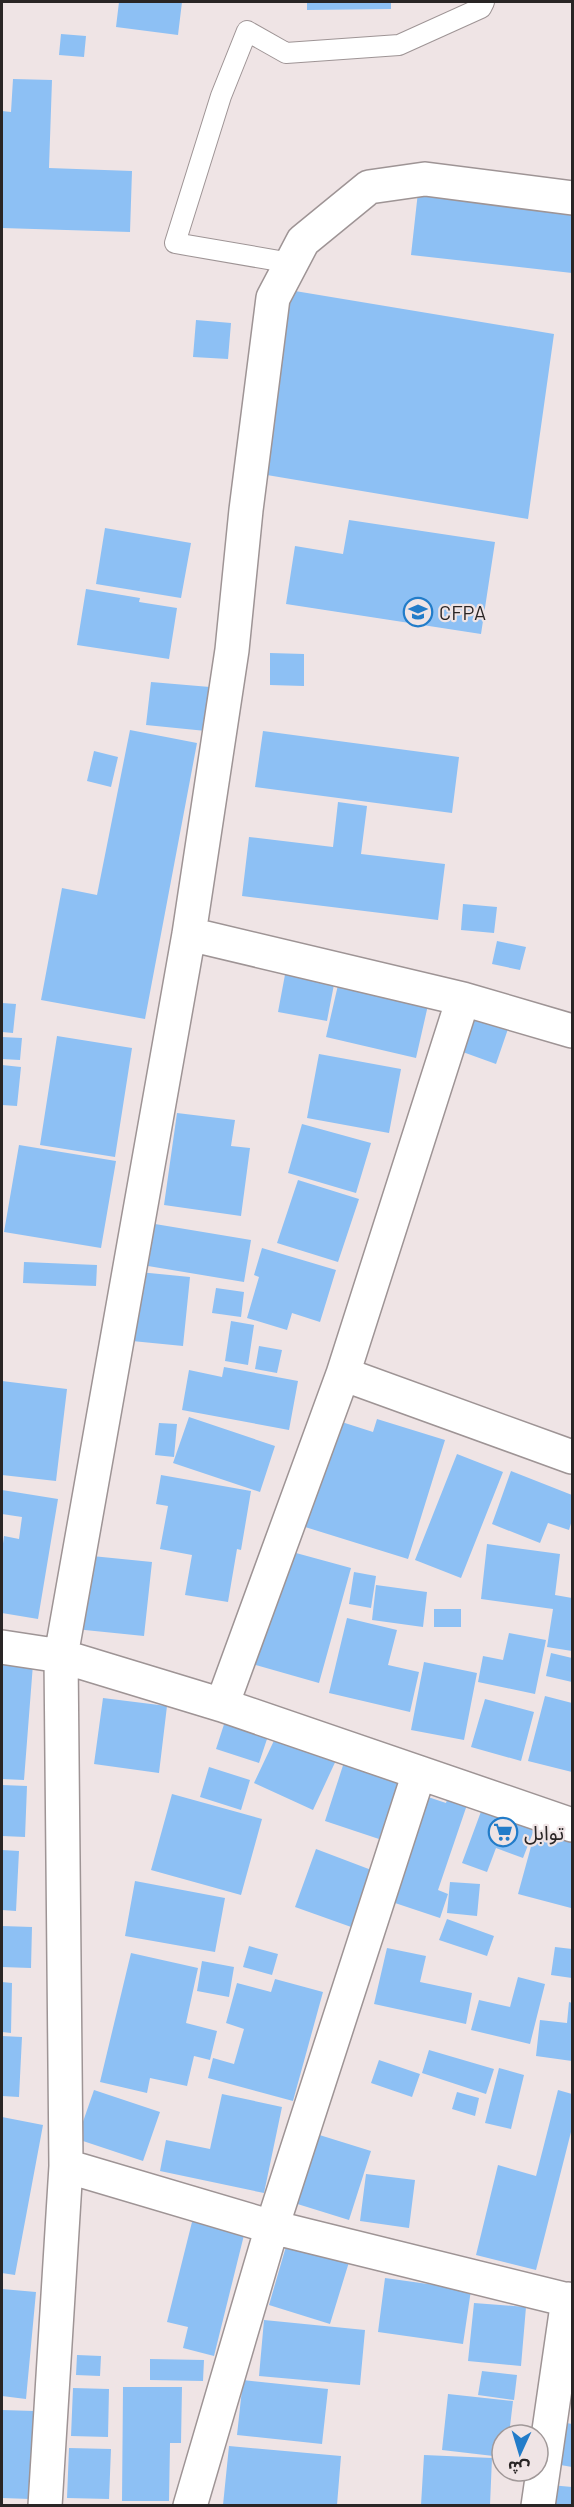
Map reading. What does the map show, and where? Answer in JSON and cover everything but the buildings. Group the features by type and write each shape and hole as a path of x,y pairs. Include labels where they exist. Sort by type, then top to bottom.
{"street":[{"path":"45,2505 66,2166 61,1656 189,934 231,650 273,298 303,241 369,187 425,179 573,198"},
{"path":"189,934 463,999 573,1031"},
{"path":"222,1705 342,1374 463,999"},
{"path":"342,1374 573,1457"},
{"path":"2,1647 61,1656 222,1705 573,1825"},
{"path":"190,2505 272,2227 419,1773"},
{"path":"66,2166 272,2227 570,2300 538,2505"}],"lane":[{"path":"291,263 175,243 221,96 247,31 286,53 399,45 481,8 484,2"}],"place":[{"name":"CFPA","path":"418,612"},
{"name":"توابل","path":"503,1832"}]}
